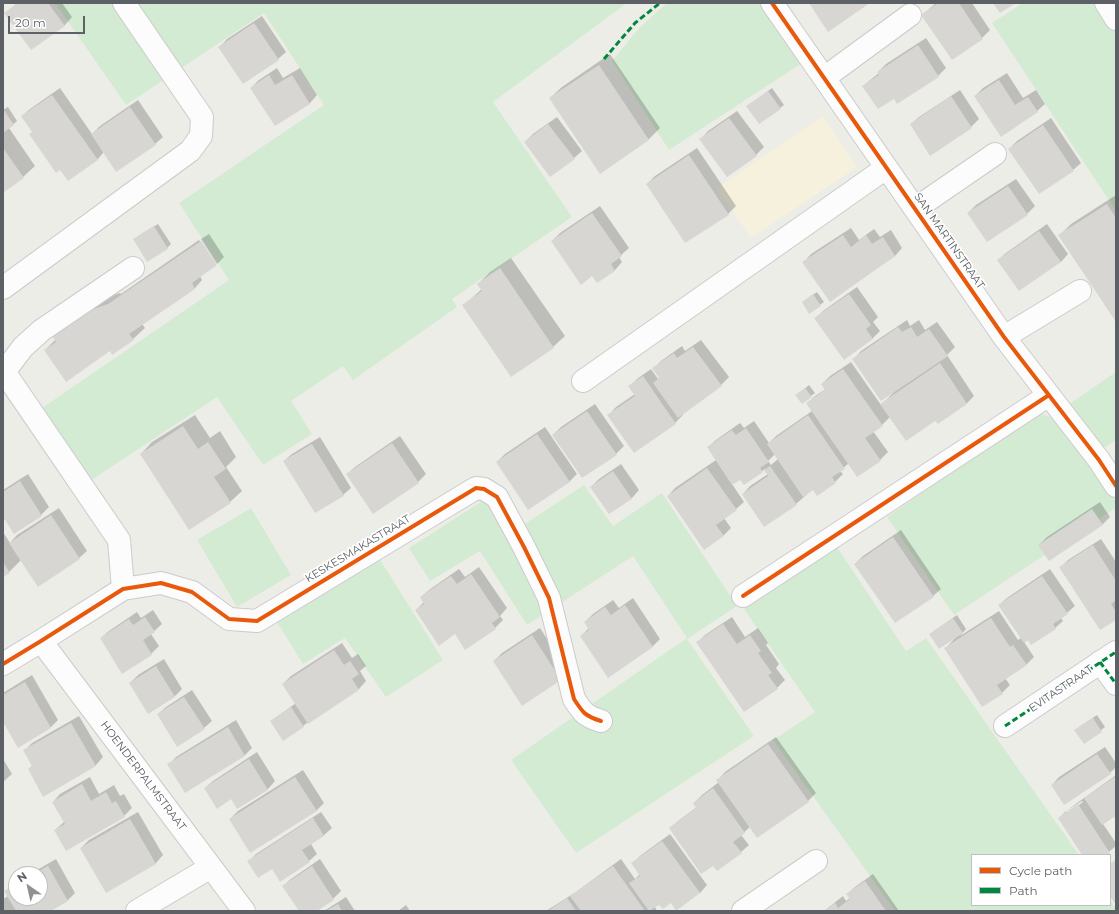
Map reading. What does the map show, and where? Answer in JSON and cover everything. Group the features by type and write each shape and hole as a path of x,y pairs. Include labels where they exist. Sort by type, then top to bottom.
{"street":[{"path":"3,288 190,151 201,136 202,117 124,3"},
{"name":"SAN MARTINSTRAAT","path":"772,3 1004,337 1099,460 1116,486"},
{"path":"1106,3 1116,19"},
{"path":"824,78 910,15"},
{"path":"915,209 995,154"},
{"path":"583,381 886,168"},
{"path":"123,589 119,540 3,370 8,367 23,347 42,330 133,268"},
{"path":"1004,337 1080,291"},
{"path":"743,596 1049,395"},
{"name":"KESKESMAKASTRAAT","path":"3,664 123,589 161,583 192,592 229,619 257,621 476,488 484,489 497,497 549,598 574,699 588,716 601,721"},
{"name":"HOENDERPALMSTRAAT","path":"41,641 244,911"},
{"path":"1108,657 1116,684"},
{"name":"EVITASTRAAT","path":"1005,726 1108,657"},
{"path":"755,908 816,861"},
{"path":"137,911 211,867"}],"green space":[{"path":"55,3 627,3 493,102 572,217 452,299 457,307 353,380 343,366 291,401 312,434 263,465 217,397 90,481 42,408 229,280 179,203 324,105 264,13 126,105"},
{"path":"667,3 760,3 802,63 669,150 612,61 640,27"},
{"path":"1023,3 1097,3 1116,32 1116,211 992,23"},
{"path":"1116,372 1116,440 1102,449 1080,416 1069,404"},
{"path":"1038,413 1054,418 1116,501 1116,508 954,615 887,517"},
{"path":"584,485 613,526 662,493 737,606 687,639 754,736 576,853 511,760 687,638 633,556 527,625 480,551 430,581 409,548 490,496 514,531"},
{"path":"251,508 291,575 237,607 197,540"},
{"path":"837,547 906,651 926,638 1078,854 971,854 971,906 1111,906 1111,901 1116,908 1116,911 895,911 773,740 815,712 744,609"},
{"path":"379,558 443,660 386,697 345,638 303,664 275,619"}],"sand":[{"path":"823,116 857,167 751,238 717,188"}],"building":[{"path":"18,3 48,3 65,26 31,50 4,13"},
{"path":"809,3 870,3 828,32"},
{"path":"938,3 959,3 983,39 952,60 921,15"},
{"path":"993,3 1016,3 1000,13"},
{"path":"254,23 279,60 243,84 218,47"},
{"path":"918,45 939,77 897,104 894,99 878,109 862,86 879,75 877,72"},
{"path":"599,65 649,140 600,174 549,98"},
{"path":"269,75 275,85 292,75 310,104 275,126 250,88"},
{"path":"999,80 1015,105 1028,97 1038,112 1001,137 974,96"},
{"path":"768,91 781,109 759,124 746,106"},
{"path":"52,95 98,160 68,181 60,170 56,173 29,134 32,132 21,116"},
{"path":"951,96 972,128 930,156 910,124"},
{"path":"130,107 156,145 116,172 91,134"},
{"path":"3,109 14,125 3,133"},
{"path":"729,118 757,156 727,177 699,139"},
{"path":"548,124 575,159 550,177 524,142"},
{"path":"1043,125 1074,171 1039,194 1008,149"},
{"path":"3,148 24,178 4,192 3,190"},
{"path":"689,155 729,215 685,243 646,184"},
{"path":"1008,186 1028,215 987,242 967,213"},
{"path":"1107,204 1116,218 1116,322 1058,235"},
{"path":"592,213 622,256 611,264 615,271 597,283 592,276 581,285 551,241"},
{"path":"154,226 168,249 147,262 133,239"},
{"path":"1039,231 1061,262 1019,291 997,260"},
{"path":"843,235 851,247 866,235 872,244 883,237 895,256 830,302 802,262"},
{"path":"201,241 217,265 192,283 195,289 129,334 134,340 112,355 110,351 66,382 44,350 56,342 48,329 84,304 94,309 108,304"},
{"path":"500,268 554,348 511,377 462,305 482,291 477,284"},
{"path":"813,294 821,306 809,314 802,302"},
{"path":"849,294 871,325 866,329 873,339 844,360 814,318"},
{"path":"898,327 902,332 911,327 917,337 929,329 948,356 881,401 852,359"},
{"path":"693,347 722,386 678,418 653,383 659,378 652,368 674,353 677,358"},
{"path":"940,363 967,404 938,424 935,421 906,441 880,404"},
{"path":"843,369 883,426 865,438 881,461 857,477 806,403 825,390 821,384"},
{"path":"643,376 676,424 634,453 607,415 635,396 628,386"},
{"path":"805,388 812,397 802,404 795,395"},
{"path":"587,411 617,455 582,478 552,435"},
{"path":"808,415 845,469 832,477 836,483 817,496 813,490 803,497 767,444"},
{"path":"183,426 198,449 208,442 226,469 214,477 231,503 189,530 140,454"},
{"path":"746,428 769,462 760,468 763,472 744,485 740,480 732,485 707,447 732,430 736,435"},
{"path":"537,434 570,482 528,510 496,462"},
{"path":"392,443 419,483 373,514 346,474"},
{"path":"312,444 344,496 315,513 283,461"},
{"path":"770,466 797,505 764,527 742,494 768,476 764,470"},
{"path":"707,468 737,510 716,525 724,536 704,550 667,496"},
{"path":"613,471 632,499 609,514 590,487"},
{"path":"20,481 42,516 14,534 3,517 3,492"},
{"path":"1092,509 1103,525 1049,561 1038,545"},
{"path":"51,515 80,559 38,587 9,543"},
{"path":"893,537 934,597 895,623 854,564"},
{"path":"1093,545 1116,581 1116,600 1111,604 1116,612 1116,620 1100,630 1059,567"},
{"path":"3,562 10,573 3,577"},
{"path":"471,574 500,617 492,623 496,629 465,650 455,634 439,646 415,610 424,604 420,597 451,576 457,584"},
{"path":"1042,576 1068,614 1053,624 1056,629 1031,645 1028,640 1024,643 998,605"},
{"path":"625,605 653,647 608,678 580,636 589,630 584,622 605,607 611,615"},
{"path":"145,617 155,632 143,640 152,655 122,674 100,638 129,619 133,625"},
{"path":"953,618 963,633 939,649 929,634"},
{"path":"991,618 1010,647 1013,645 1027,665 997,685 1003,694 982,707 944,648"},
{"path":"723,624 737,644 750,635 761,651 758,653 772,673 768,675 778,689 744,712 696,642"},
{"path":"532,635 561,680 522,706 493,661"},
{"path":"334,650 344,665 350,661 359,674 352,679 359,690 308,724 282,684"},
{"path":"156,666 175,697 148,714 129,683"},
{"path":"25,682 51,728 18,748 3,722 3,695"},
{"path":"184,697 205,729 177,747 157,714"},
{"path":"291,707 304,727 283,741 270,721"},
{"path":"1093,718 1102,732 1084,744 1074,730"},
{"path":"71,723 96,766 43,797 28,769 32,766 23,750"},
{"path":"228,727 245,756 185,793 167,764"},
{"path":"768,744 809,802 757,838 716,780"},
{"path":"1097,754 1111,774 1064,805 1051,785"},
{"path":"249,759 268,790 237,809 231,799 217,809 204,788"},
{"path":"1116,776 1116,820 1114,817 1102,825 1084,798"},
{"path":"295,777 317,811 250,853 229,819"},
{"path":"82,784 91,801 106,792 112,803 116,801 125,817 66,851 54,830 65,824 52,802"},
{"path":"713,788 745,833 733,842 742,853 717,871 713,866 701,874 669,828 696,808 693,803"},
{"path":"1078,804 1110,853 1081,854 1058,818"},
{"path":"313,818 324,836 302,850 310,862 280,882 272,869 258,878 247,861"},
{"path":"130,819 156,864 106,893 80,848"},
{"path":"662,841 700,893 676,911 671,903 663,909 659,905 649,911 629,883 640,876 631,863"},
{"path":"1116,859 1116,905 1111,898 1111,863"},
{"path":"48,866 68,901 51,911 16,911 13,906 48,906"},
{"path":"312,866 334,900 317,911 299,911 282,886"},
{"path":"613,866 645,911 581,911 570,896"},
{"path":"865,881 886,911 824,911 835,903 838,908 850,899 846,894"},
{"path":"8,889 8,898 4,891"},
{"path":"567,898 576,911 548,911"},
{"path":"338,904 342,911 326,911"}],"marked path":[{"path":"604,59 635,23 660,3"},
{"path":"1005,726 1116,652"},
{"path":"1100,662 1116,684"}],"cycle path":[{"path":"772,3 1004,337 1099,460 1116,486"},
{"path":"743,596 1049,395"},
{"path":"3,664 123,589 161,583 192,592 229,619 257,621 476,488 484,489 497,497 524,547 549,598 574,699 585,713 601,721"}]}
